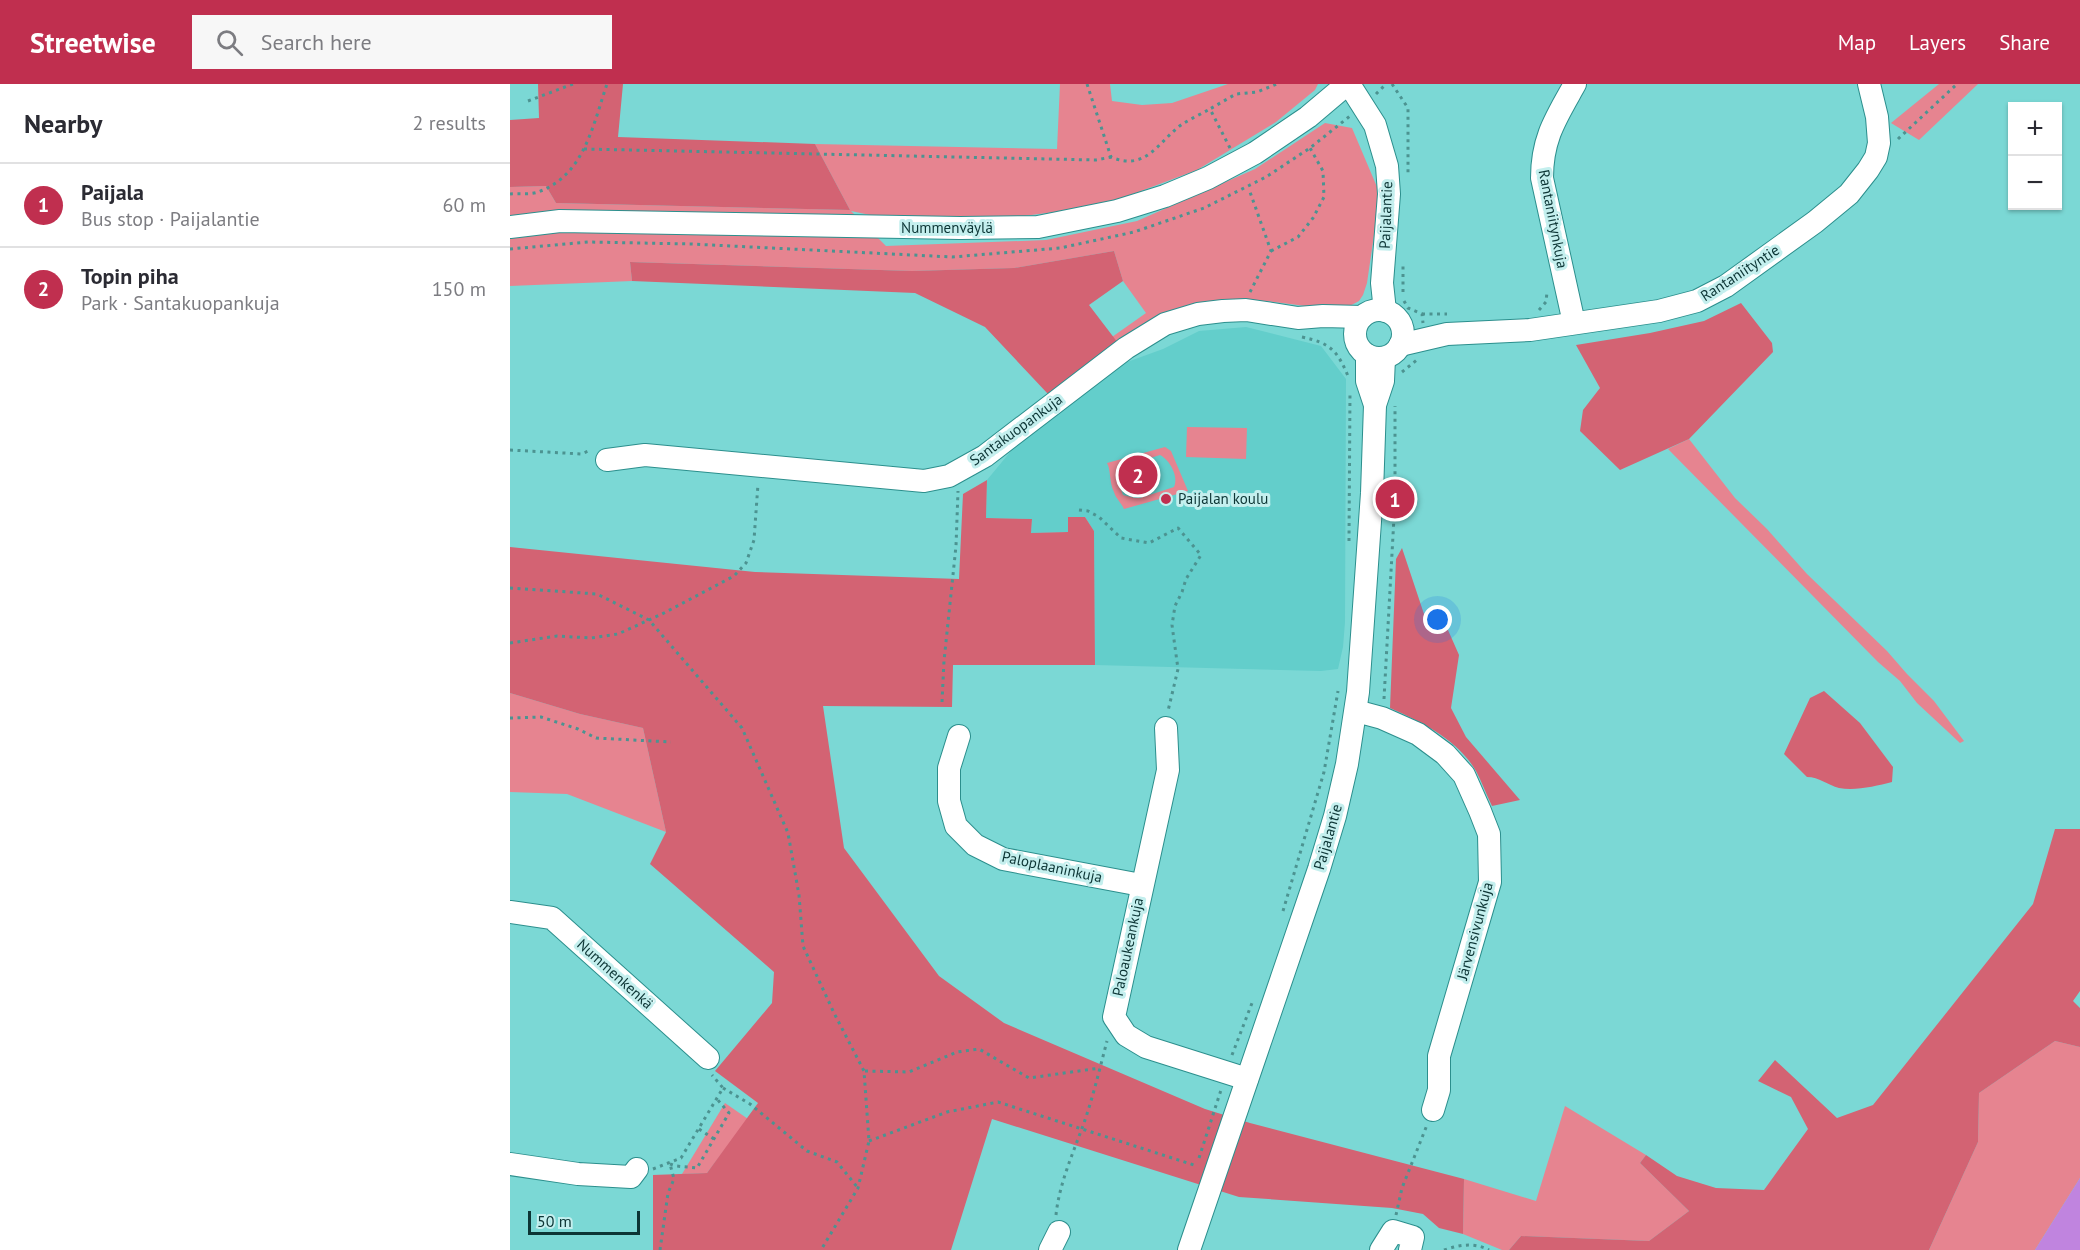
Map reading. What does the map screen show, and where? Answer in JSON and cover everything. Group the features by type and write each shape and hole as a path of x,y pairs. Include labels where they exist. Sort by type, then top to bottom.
{"street":[{"name":"Nummenväylä","path":"510,227 560,221 960,228 1038,227 1117,211 1165,196 1209,178 1255,153 1308,117 1348,84"},
{"name":"Paijalantie","path":"1189,1250 1236,1077 1319,869 1347,764 1356,711 1366,585 1375,405 1383,381 1378,333 1389,194 1387,166 1375,125 1348,84"},
{"name":"Rantaniitynkuja","path":"1574,323 1542,178 1542,159 1549,132 1575,84"},
{"path":"1869,84 1879,143"},
{"name":"Rantaniityntie","path":"1378,333 1452,324 1530,330 1659,311 1697,301 1726,286 1807,228 1849,194 1872,164 1879,143"},
{"name":"Santakuopankuja","path":"607,460 645,455 924,481 950,476 985,456 1126,348 1165,324 1198,314 1246,310 1299,327 1378,333"},
{"name":"Järvensivunkuja","path":"1356,711 1382,718 1418,734 1445,754 1464,775 1489,834 1490,882 1439,1056 1439,1090 1432,1110"},
{"name":"Paloaukeankuja","path":"1166,728 1168,770 1113,1017 1126,1035 1146,1047 1236,1077"},
{"name":"Paloplaaninkuja","path":"959,736 949,768 950,801 956,826 975,845 1002,859 1142,885"},
{"name":"Nummenkenkä","path":"510,912 552,918 708,1058"},
{"path":"510,1164 578,1174 631,1177 637,1169"},
{"path":"1387,1241 1413,1237 1410,1250"}],"path":[{"path":"528,101 573,84"},
{"path":"510,194 537,192 559,181 577,164 607,84"},
{"path":"1087,84 1111,157"},
{"path":"584,149 1096,160 1111,157 1122,162 1140,160 1157,149 1181,125 1236,94 1257,92 1277,84"},
{"path":"1879,143 1894,142 1957,84"},
{"path":"1210,109 1232,152"},
{"path":"1246,310 1248,296 1271,251 1298,237 1313,218 1324,197 1323,171 1310,148"},
{"path":"1250,192 1271,251"},
{"path":"1539,311 1548,291"},
{"path":"1422,314 1452,324"},
{"path":"1299,327 1323,342 1341,359 1350,381 1348,545"},
{"path":"510,450 581,454 597,447 607,460"},
{"path":"510,643 557,636 591,638 618,634 734,576 746,563 754,540 759,466"},
{"path":"942,702 958,498 957,487 950,476"},
{"path":"1079,510 1088,511 1099,517 1121,538 1149,543 1178,528 1201,555 1186,579 1175,606 1172,625 1178,669 1166,728"},
{"path":"510,588 597,594 649,620 742,728 788,832 799,895 803,946 864,1071 869,1141 858,1188 820,1250"},
{"path":"1281,918 1324,772 1340,682"},
{"path":"510,718 541,717 578,729 596,738 670,742"},
{"path":"1194,1176 1236,1077 1254,999"},
{"path":"1055,1241 1058,1198 1071,1154 1082,1130 1113,1017"},
{"path":"864,1071 909,1072 957,1052 979,1049 1029,1078 1100,1068"},
{"path":"708,1058 707,1069 723,1088 750,1104 807,1151 837,1162 858,1188"},
{"path":"637,1169 655,1170 681,1158 723,1088"},
{"path":"670,1164 697,1168 729,1113 717,1099"},
{"path":"869,1141 947,1112 998,1102 1197,1166"},
{"path":"1387,1241 1402,1188 1432,1110"},
{"path":"699,1129 714,1139"},
{"path":"660,1250 668,1193 674,1179 670,1164"},
{"path":"1444,1250 1460,1244 1489,1250"}],"shaded area":[{"path":"538,84 623,84 618,137 815,144 850,210 556,203 546,186 510,187 510,120 539,118"},
{"path":"1060,84 1110,84 1112,101 1142,105 1172,103 1228,84 1318,84 1315,90 1276,122 1197,170 1101,206 1009,218 894,220 851,211 886,246 1046,240 1137,221 1255,169 1325,123 1352,128 1380,194 1367,283 1359,301 1337,310 1267,301 1235,300 1118,343 1112,337 1146,313 1123,281 1114,251 1014,268 912,271 630,262 632,281 510,286 510,187 546,186 556,203 850,210 815,144 1057,149"},
{"path":"1939,84 1978,84 1919,140 1891,123"},
{"path":"1114,251 1123,281 1089,305 1118,343 1048,394 985,327 915,293 632,281 630,262 912,271 1014,268"},
{"path":"1741,303 1772,343 1773,352 1689,439 1620,470 1580,431 1583,410 1600,388 1576,345 1650,333 1704,321"},
{"name":"Paijalan koulu","path":"1246,327 1321,346 1346,379 1345,622 1338,669 1321,671 1095,665 1094,531 1085,517 1068,517 1069,532 1031,533 1032,519 986,518 987,480 1020,440 1116,366 1163,349 1199,331"},
{"path":"1187,427 1247,428 1246,459 1186,457"},
{"path":"1689,439 1735,498 1767,529 1807,574 1887,651 1934,701 1964,741 1960,743 1917,703 1900,681 1878,662 1668,449"},
{"path":"1165,447 1171,451 1188,491 1124,509 1112,488 1107,463","holes":["1160,455 1164,457 1174,474 1174,487 1140,498 1123,495 1116,475 1117,469 1124,491 1159,482 1152,458 1141,461"]},
{"path":"987,480 986,518 1032,519 1031,533 1068,532 1068,517 1085,517 1094,531 1095,665 953,665 952,707 823,706 844,848 939,976 1004,1023 1205,1109 1464,1179 1463,1234 1439,1228 1423,1214 1392,1208 1239,1197 992,1119 951,1250 653,1250 653,1175 707,1173 758,1103 715,1071 772,1003 774,972 650,864 666,832 643,728 580,714 510,693 510,547 755,572 959,579 963,494"},
{"path":"1402,548 1426,620 1448,630 1459,655 1451,708 1466,737 1520,800 1492,806 1476,771 1459,750 1427,726 1390,708 1396,559"},
{"path":"1824,691 1860,723 1893,767 1892,782 1859,788 1839,788 1816,778 1807,777 1784,754 1810,698"},
{"path":"510,693 580,714 643,728 666,832 567,794 510,792"},
{"path":"2055,829 2080,829 2080,991 2073,1001 2080,1008 2080,1047 2055,1041 1979,1093 1978,1142 1929,1250 1509,1250 1521,1236 1649,1241 1689,1211 1640,1163 1646,1155 1677,1176 1716,1188 1764,1190 1808,1129 1791,1097 1758,1081 1775,1060 1837,1118 1873,1105 2033,904"},
{"path":"2055,1041 2080,1047 2080,1178 2035,1250 1929,1250 1978,1142 1979,1093"},
{"path":"725,1103 748,1119 707,1173 682,1174"},
{"path":"1565,1106 1646,1155 1640,1163 1689,1211 1649,1241 1521,1236 1509,1250 1502,1250 1463,1234 1464,1179 1536,1201"},
{"path":"2080,1178 2080,1250 2035,1250"}],"place":[{"name":"Topin piha","path":"1138,475"},
{"name":"Paijalan koulu","path":"1166,499"},
{"name":"Paijala","path":"1395,499"}]}
